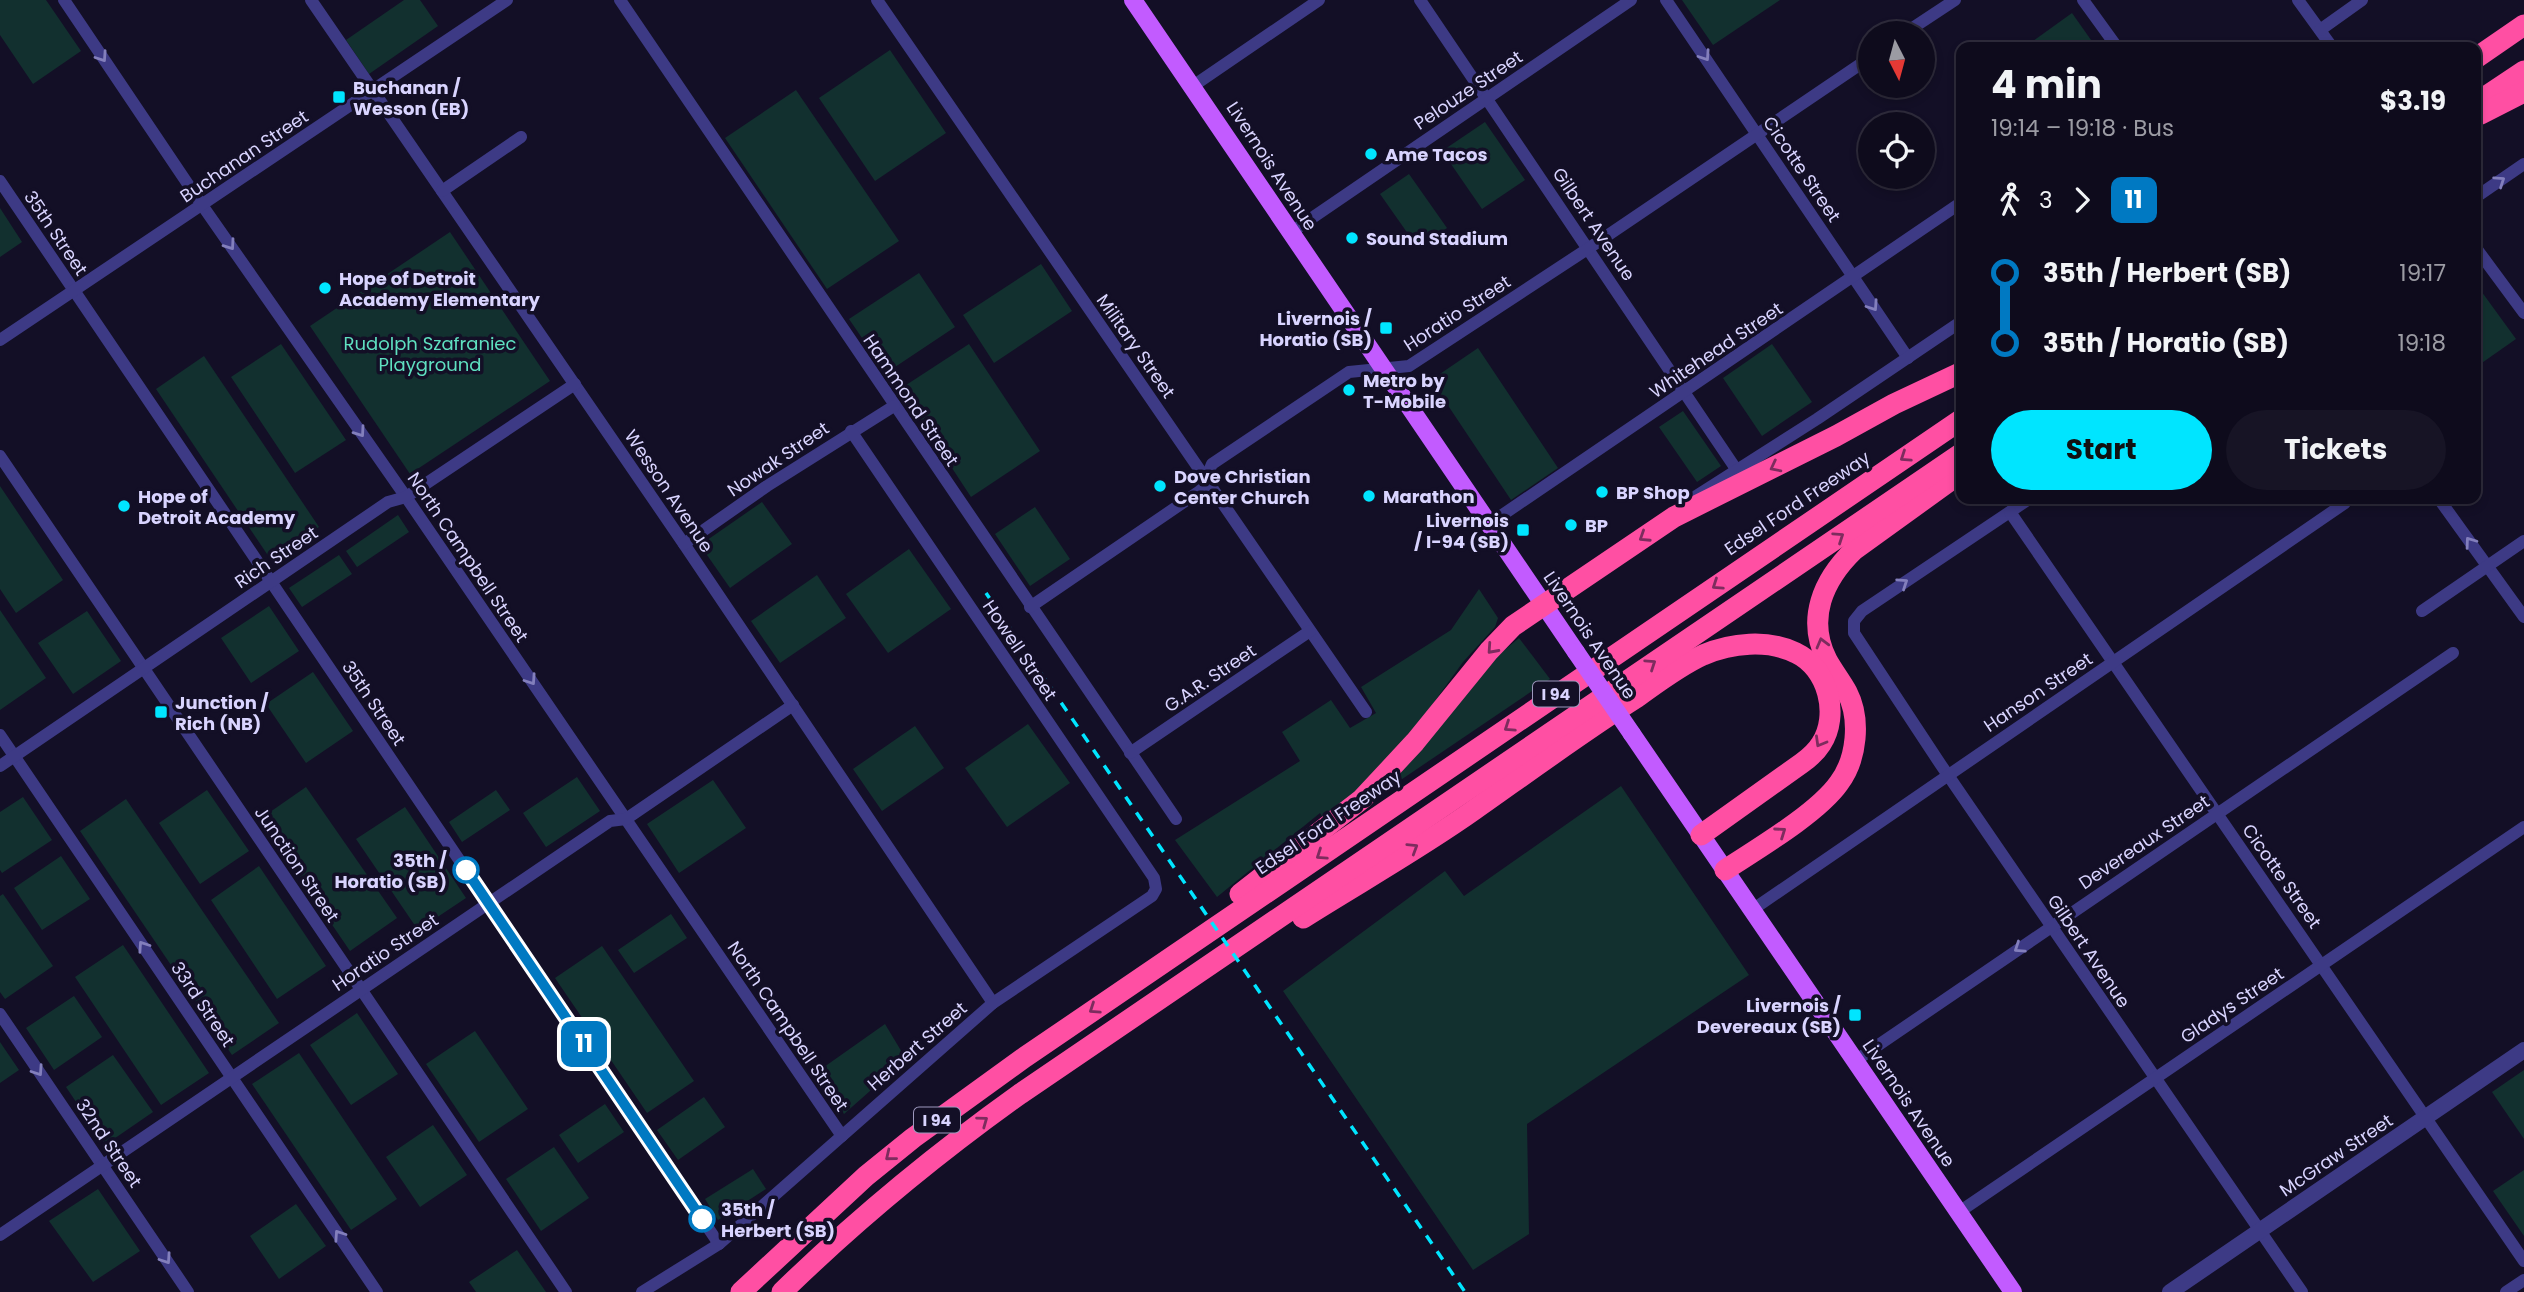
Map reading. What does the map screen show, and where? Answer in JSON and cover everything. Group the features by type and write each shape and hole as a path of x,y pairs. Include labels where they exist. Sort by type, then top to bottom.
{"highway":[{"path":"2481,55 2524,25"},
{"path":"2481,66 2524,36"},
{"path":"2481,100 2524,71"},
{"path":"2481,114 2524,92"},
{"path":"1151,970 1180,939 1362,799 1415,742 1489,651 1513,626 1547,610 1674,517 1956,375"},
{"name":"Edsel Ford Freeway","path":"741,1292 856,1185 913,1138 1151,970 1956,423"},
{"name":"I 94","path":"782,1292 889,1194 974,1127 1956,457"},
{"path":"1725,870 1830,795 1849,766 1855,739 1853,708 1848,694 1827,660 1818,629 1819,607 1827,583 1854,550 1956,476"},
{"path":"1204,969 1272,937 1471,812 1579,735 1701,656 1734,646 1755,644 1794,651 1818,671 1826,687 1830,709 1825,736 1802,763 1701,835"}],"main road":[{"name":"Livernois Avenue","path":"1133,0 2013,1292"}],"street":[{"name":"North Campbell Street","path":"64,0 842,1136"},
{"name":"Wesson Avenue","path":"311,0 684,544 993,1003"},
{"name":"Buchanan Street","path":"0,340 507,0"},
{"name":"Hammond Street","path":"620,0 1176,819"},
{"name":"Military Street","path":"877,0 1366,712"},
{"path":"1193,86 1319,0"},
{"name":"Gilbert Avenue","path":"1420,0 1736,469"},
{"name":"Pelouze Street","path":"1290,233 1631,0"},
{"name":"Cicotte Street","path":"1666,0 1908,358"},
{"path":"1923,21 1955,0"},
{"path":"2083,0 2113,42"},
{"path":"2298,0 2328,42"},
{"path":"2320,30 2362,0"},
{"name":"Horatio Street","path":"1030,607 1196,494 1212,464 1349,372 1409,366 1858,66"},
{"path":"442,191 521,137"},
{"path":"2481,194 2524,164"},
{"name":"35th Street","path":"0,181 719,1244"},
{"name":"Whitehead Street","path":"1489,524 1956,206"},
{"path":"2481,255 2524,313"},
{"path":"1674,517 1691,499 1817,419 1956,325"},
{"name":"Rich Street","path":"0,765 388,502 406,497 575,384"},
{"name":"Nowak Street","path":"684,544 851,431 894,406"},
{"name":"Howell Street","path":"851,431 1154,878 1156,889"},
{"name":"Junction Street","path":"0,456 566,1292"},
{"path":"2010,512 2022,504"},
{"name":"Hanson Street","path":"1752,910 2344,504"},
{"path":"2443,504 2524,617"},
{"name":"Gilbert Avenue","path":"2010,512 1862,611 1853,626 1857,640 2302,1292"},
{"name":"Cicotte Street","path":"2010,512 2524,1261"},
{"path":"2422,611 2524,541"},
{"name":"G.A.R. Street","path":"1130,753 1310,631"},
{"name":"Devereaux Street","path":"1855,1061 2453,653"},
{"name":"Horatio Street","path":"0,1235 610,821 626,819 793,705"},
{"name":"33rd Street","path":"0,735 377,1292"},
{"name":"Gladys Street","path":"1958,1212 2524,827"},
{"name":"Herbert Street","path":"642,1292 719,1244 993,1003 1152,896 1156,889"},
{"name":"32nd Street","path":"0,1014 188,1292"},
{"name":"McGraw Street","path":"2171,1292 2524,1050"},
{"path":"2506,1292 2524,1280"}],"green space":[{"path":"0,0 46,0 81,51 33,84 0,35"},
{"path":"404,0 420,0 438,26 369,74 346,40"},
{"path":"1682,0 1780,0 1713,45"},
{"path":"2072,13 2092,42 2032,42"},
{"path":"890,50 946,133 875,181 819,98"},
{"path":"796,90 899,241 827,289 725,138"},
{"path":"1485,122 1525,180 1482,209 1442,151"},
{"path":"1409,174 1447,228 1418,248 1380,194"},
{"path":"0,208 22,242 0,257"},
{"name":"Rudolph Szafraniec Playground","path":"450,232 550,381 410,474 310,326"},
{"path":"1041,264 1072,311 994,363 963,315"},
{"path":"919,273 955,327 886,373 849,319"},
{"path":"2481,291 2516,339 2481,364"},
{"path":"281,344 346,440 295,473 231,377"},
{"path":"969,344 1040,451 971,497 900,389"},
{"path":"1772,344 1812,402 1762,436 1723,378"},
{"path":"1478,348 1558,468 1511,500 1431,380"},
{"path":"204,356 319,527 271,560 156,389"},
{"path":"1683,411 1721,466 1697,482 1659,427"},
{"path":"0,486 63,580 16,613 0,589"},
{"path":"762,502 792,544 730,588 700,545"},
{"path":"1035,507 1070,559 1030,586 995,534"},
{"path":"398,515 409,532 357,567 346,551"},
{"path":"909,549 951,609 888,653 846,594"},
{"path":"339,555 352,574 302,607 289,588"},
{"path":"817,575 846,618 780,663 751,621"},
{"path":"1479,589 1498,618 1495,627 1463,662 1419,723 1363,786 1323,818 1320,813 1217,897 1175,840 1300,761 1282,732 1331,700 1350,728 1376,713 1361,687 1451,630"},
{"path":"269,606 299,651 251,683 221,638"},
{"path":"0,610 46,678 0,710"},
{"path":"87,611 121,661 73,694 38,643"},
{"path":"1519,638 1550,679 1383,792 1501,653"},
{"path":"313,672 353,731 306,763 266,704"},
{"path":"1028,724 1070,783 1007,827 965,768"},
{"path":"915,726 944,768 882,811 853,769"},
{"path":"577,777 600,811 546,847 523,813"},
{"path":"713,780 746,828 679,873 647,824"},
{"path":"1621,786 1749,975 1527,1124 1529,1234 1473,1270 1283,991 1445,871 1464,896"},
{"path":"306,787 397,918 350,951 260,819"},
{"path":"207,790 249,851 200,884 159,823"},
{"path":"496,790 510,810 462,842 449,822"},
{"path":"23,797 52,840 2,873 0,812"},
{"path":"126,799 279,1023 232,1055 80,831"},
{"path":"405,807 466,898 418,930 356,839"},
{"path":"61,856 90,899 42,930 14,888"},
{"path":"259,866 326,966 277,999 211,900"},
{"path":"3,894 53,966 5,999 0,992 0,896"},
{"path":"671,914 687,938 634,973 618,950"},
{"path":"123,945 209,1073 161,1105 75,977"},
{"path":"602,946 694,1081 647,1113 555,978"},
{"path":"74,996 102,1037 54,1070 26,1028"},
{"path":"357,1013 398,1074 351,1105 310,1045"},
{"path":"885,1024 906,1059 844,1114 817,1072"},
{"path":"475,1031 528,1109 479,1142 426,1064"},
{"path":"0,1042 19,1070 0,1083"},
{"path":"299,1053 397,1199 351,1230 252,1084"},
{"path":"113,1055 153,1112 105,1145 66,1087"},
{"path":"2524,1070 2524,1139 2492,1092"},
{"path":"704,1097 725,1127 678,1160 657,1130"},
{"path":"605,1104 624,1132 578,1163 559,1135"},
{"path":"433,1125 467,1175 420,1207 386,1157"},
{"path":"554,1147 589,1198 541,1231 506,1179"},
{"path":"753,1169 766,1189 718,1220 705,1199"},
{"path":"2524,1170 2524,1236 2493,1191"},
{"path":"98,1189 140,1251 93,1282 49,1221"},
{"path":"296,1204 326,1246 279,1279 250,1236"},
{"path":"517,1250 546,1292 476,1292 469,1282"}],"railway":[{"path":"986,593 1465,1292"}],"bus line":[{"name":"11","path":"466,870 702,1219"}],"place":[{"name":"Buchanan / Wesson (EB)","path":"339,97"},
{"name":"Ame Tacos","path":"1371,154"},
{"name":"Sound Stadium","path":"1352,238"},
{"name":"Hope of Detroit Academy Elementary","path":"325,288"},
{"name":"Livernois / Horatio (SB)","path":"1386,328"},
{"name":"Metro by T-Mobile","path":"1349,390"},
{"name":"Dove Christian Center Church","path":"1160,486"},
{"name":"BP Shop","path":"1602,492"},
{"name":"Marathon","path":"1369,496"},
{"name":"Hope of Detroit Academy","path":"124,506"},
{"name":"BP","path":"1571,525"},
{"name":"Livernois / I-94 (SB)","path":"1523,530"},
{"name":"Junction / Rich (NB)","path":"161,712"},
{"name":"35th / Horatio (SB)","path":"466,870"},
{"name":"Livernois / Devereaux (SB)","path":"1855,1015"},
{"name":"35th / Herbert (SB)","path":"702,1219"}]}
